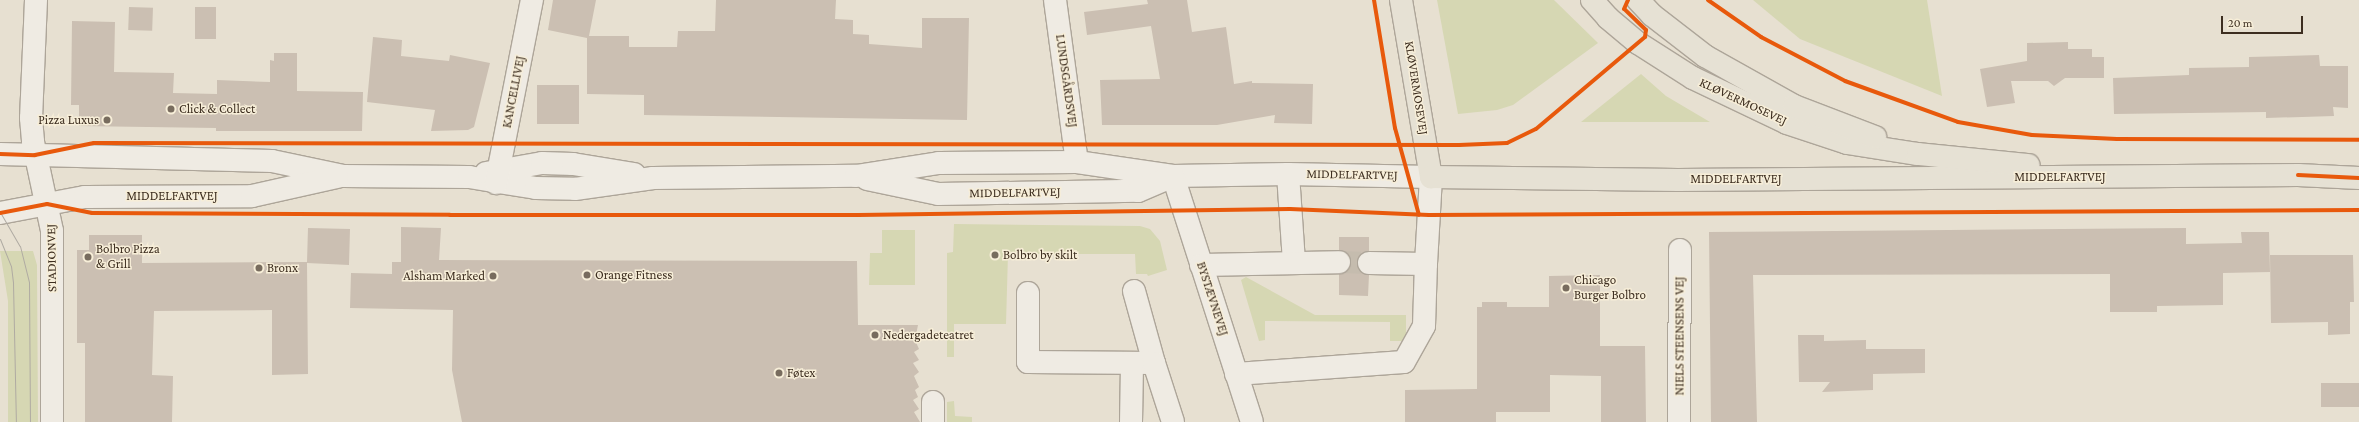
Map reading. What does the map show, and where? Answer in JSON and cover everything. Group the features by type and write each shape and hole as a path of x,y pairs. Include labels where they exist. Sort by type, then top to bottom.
{"main road":[{"name":"KLØVERMOSEVEJ","path":"1401,0 1431,177"},
{"name":"KLØVERMOSEVEJ","path":"1592,0 1608,18 1638,43 1692,78 1787,123 1847,142 1918,154 2143,176"},
{"name":"KLØVERMOSEVEJ","path":"1638,0 1652,14 1705,56 1794,106 1918,154"},
{"name":"MIDDELFARTVEJ","path":"2298,175 2359,168"},
{"name":"MIDDELFARTVEJ","path":"1431,177 1678,180 2298,175 2359,178"}],"street":[{"name":"STADIONVEJ","path":"36,0 31,118 35,155 52,231 52,422"},
{"name":"KANCELLIVEJ","path":"497,177 532,0"},
{"name":"LUNDSGÅRDSVEJ","path":"1055,0 1078,162"},
{"name":"MIDDELFARTVEJ","path":"0,154 272,160 343,176 497,177 542,163 573,164 653,178 856,176 939,163 1078,162 1173,176 1288,174 1431,177"},
{"path":"1288,174 1294,261"},
{"name":"MIDDELFARTVEJ","path":"0,213 85,197 252,196 343,176"},
{"name":"MIDDELFARTVEJ","path":"856,176 938,194 1138,191 1173,176"},
{"name":"BYSTÆVNEVEJ","path":"1173,176 1252,422"},
{"path":"1236,374 1404,362 1424,326 1431,177"},
{"name":"NIELS STEENSENS VEJ","path":"1680,250 1680,422"},
{"path":"1202,265 1294,261 1339,262"},
{"path":"1369,262 1426,264"},
{"path":"1134,291 1154,363 1174,422"},
{"path":"1028,293 1028,362 1154,363"},
{"path":"1131,422 1132,363"}],"green space":[{"path":"1437,0 1554,0 1598,43 1513,105 1497,110 1458,114"},
{"path":"1753,0 1927,0 1942,96 1800,39"},
{"path":"1641,74 1666,96 1710,122 1581,122"},
{"path":"954,224 1140,226 1150,229 1160,241 1167,270 1148,276 1147,274 1136,274 1135,254 1008,254 1006,324 954,324 954,357 947,357 947,253 953,252"},
{"path":"882,230 915,230 915,285 869,285 870,253 882,253"},
{"path":"0,251 33,251 37,265 38,422 8,422 8,301"},
{"path":"1246,277 1315,315 1406,315 1406,341 1390,341 1390,322 1265,321 1265,340 1259,341 1241,280"},
{"path":"954,401 955,416 972,417 972,422 947,422 947,402"}],"building":[{"path":"553,0 596,0 589,36 629,36 629,47 677,47 678,31 715,31 716,0 836,0 835,19 853,20 853,34 869,35 869,44 922,48 922,18 969,18 967,120 644,115 644,95 587,94 587,38 548,30"},
{"path":"1147,0 1187,0 1192,32 1226,27 1234,84 1252,81 1252,83 1313,84 1312,124 1274,123 1275,115 1217,125 1102,125 1100,80 1160,79 1151,26 1087,35 1084,12 1148,4"},
{"path":"129,7 153,8 152,31 128,30"},
{"path":"195,7 216,7 216,39 195,39"},
{"path":"72,21 115,22 114,72 174,73 173,93 217,94 217,80 270,82 270,60 274,61 274,53 297,53 297,91 363,92 362,131 216,131 216,128 79,126 79,105 71,105"},
{"path":"373,37 402,40 401,56 449,61 450,55 490,63 474,127 468,130 431,131 435,110 367,102"},
{"path":"2068,42 2068,49 2092,49 2092,57 2104,57 2104,78 2065,78 2054,86 2048,81 2011,81 2015,103 1987,107 1980,69 2027,61 2027,43"},
{"path":"2319,55 2320,66 2348,66 2348,108 2333,107 2334,116 2266,118 2266,112 2114,114 2113,78 2189,75 2189,68 2249,67 2249,57"},
{"path":"537,85 579,85 579,124 537,124"},
{"path":"401,227 441,228 439,260 857,261 858,325 918,325 915,340 919,349 914,352 919,360 913,363 919,372 914,376 919,387 915,390 918,397 913,400 919,409 914,412 920,422 462,422 452,370 453,310 350,308 351,273 392,274 392,262 401,262"},
{"path":"308,228 350,229 349,265 307,263 308,374 272,375 272,310 154,311 152,375 173,376 172,422 85,422 85,343 77,343 77,250 89,250 89,235 142,235 142,263 307,262"},
{"path":"2186,228 2186,244 2242,243 2241,232 2269,232 2270,272 2223,273 2223,305 2157,306 2157,312 2110,312 2110,274 1753,275 1757,422 1711,422 1709,232"},
{"path":"1339,237 1369,237 1369,251 1359,256 1357,263 1362,273 1369,275 1368,296 1339,295 1339,274 1346,272 1351,262 1349,255 1339,250"},
{"path":"2270,255 2353,255 2354,302 2350,302 2350,334 2328,335 2328,322 2271,323"},
{"path":"1600,275 1600,346 1645,346 1646,422 1601,422 1601,376 1550,375 1550,412 1496,412 1496,422 1405,422 1405,390 1477,389 1477,307 1482,307 1482,302 1507,302 1507,307 1549,307 1549,276"},
{"path":"1798,335 1824,335 1824,341 1866,340 1866,349 1925,349 1925,373 1873,374 1873,390 1822,392 1830,382 1799,382"},
{"path":"2321,383 2359,383 2359,407 2321,407"}],"tunnel":[{"path":"1339,262 1369,263"}],"tram line":[{"path":"0,212 20,246 29,282 30,422"},
{"path":"0,239 11,266 13,283 16,422"}],"cycle path":[{"path":"1374,0 1395,128 1419,215"},
{"path":"0,154 35,155 94,143 1459,145 1507,143 1536,129 1645,37 1646,30 1624,9 1628,0"},
{"path":"1708,0 1761,37 1845,81 1958,122 2032,135 2117,139 2359,140"},
{"path":"2298,175 2359,178"},
{"path":"0,213 47,204 92,213 450,215 858,215 1290,209 1429,215 2359,210"}],"place":[{"name":"Click & Collect","path":"171,109"},
{"name":"Pizza Luxus","path":"107,120"},
{"name":"Bolbro by skilt","path":"995,255"},
{"name":"Bolbro Pizza & Grill","path":"88,257"},
{"name":"Bronx","path":"259,268"},
{"name":"Orange Fitness","path":"587,275"},
{"name":"Alsham Marked","path":"493,276"},
{"name":"Chicago Burger Bolbro","path":"1566,288"},
{"name":"Nedergadeteatret","path":"875,335"},
{"name":"Føtex","path":"779,373"}]}
